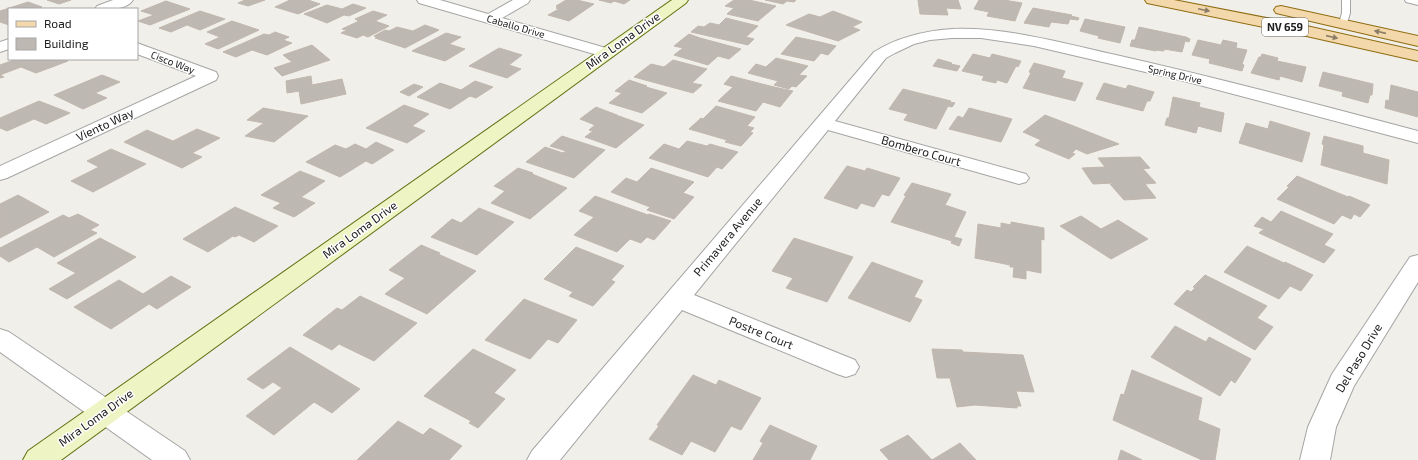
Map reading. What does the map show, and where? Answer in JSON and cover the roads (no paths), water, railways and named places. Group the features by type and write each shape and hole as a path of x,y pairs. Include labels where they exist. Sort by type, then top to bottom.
{"main road":[{"name":"NV 659","path":"1152,0 1302,30 1418,56"},
{"name":"NV 659","path":"1271,8 1418,41"}],"street":[{"path":"105,8 126,0"},
{"name":"Caballo Drive","path":"424,0 607,53"},
{"path":"490,19 523,0"},
{"name":"Mira Loma Drive","path":"38,460 681,0"},
{"name":"Spring Drive","path":"928,35 963,33 1009,37 1235,88 1418,137"},
{"name":"Primavera Avenue","path":"542,460 880,55 891,47 928,35"},
{"name":"Cisco Way","path":"138,48 210,76"},
{"name":"Viento Way","path":"0,174 210,76"},
{"name":"Bombero Court","path":"823,123 1019,178"},
{"name":"Del Paso Drive","path":"1315,460 1322,427 1342,382 1418,263"},
{"name":"Postre Court","path":"677,298 846,367"},
{"path":"0,339 175,460"}],"lane":[{"path":"1343,23 1346,13 1346,0"},
{"path":"1409,0 1418,2"}]}
